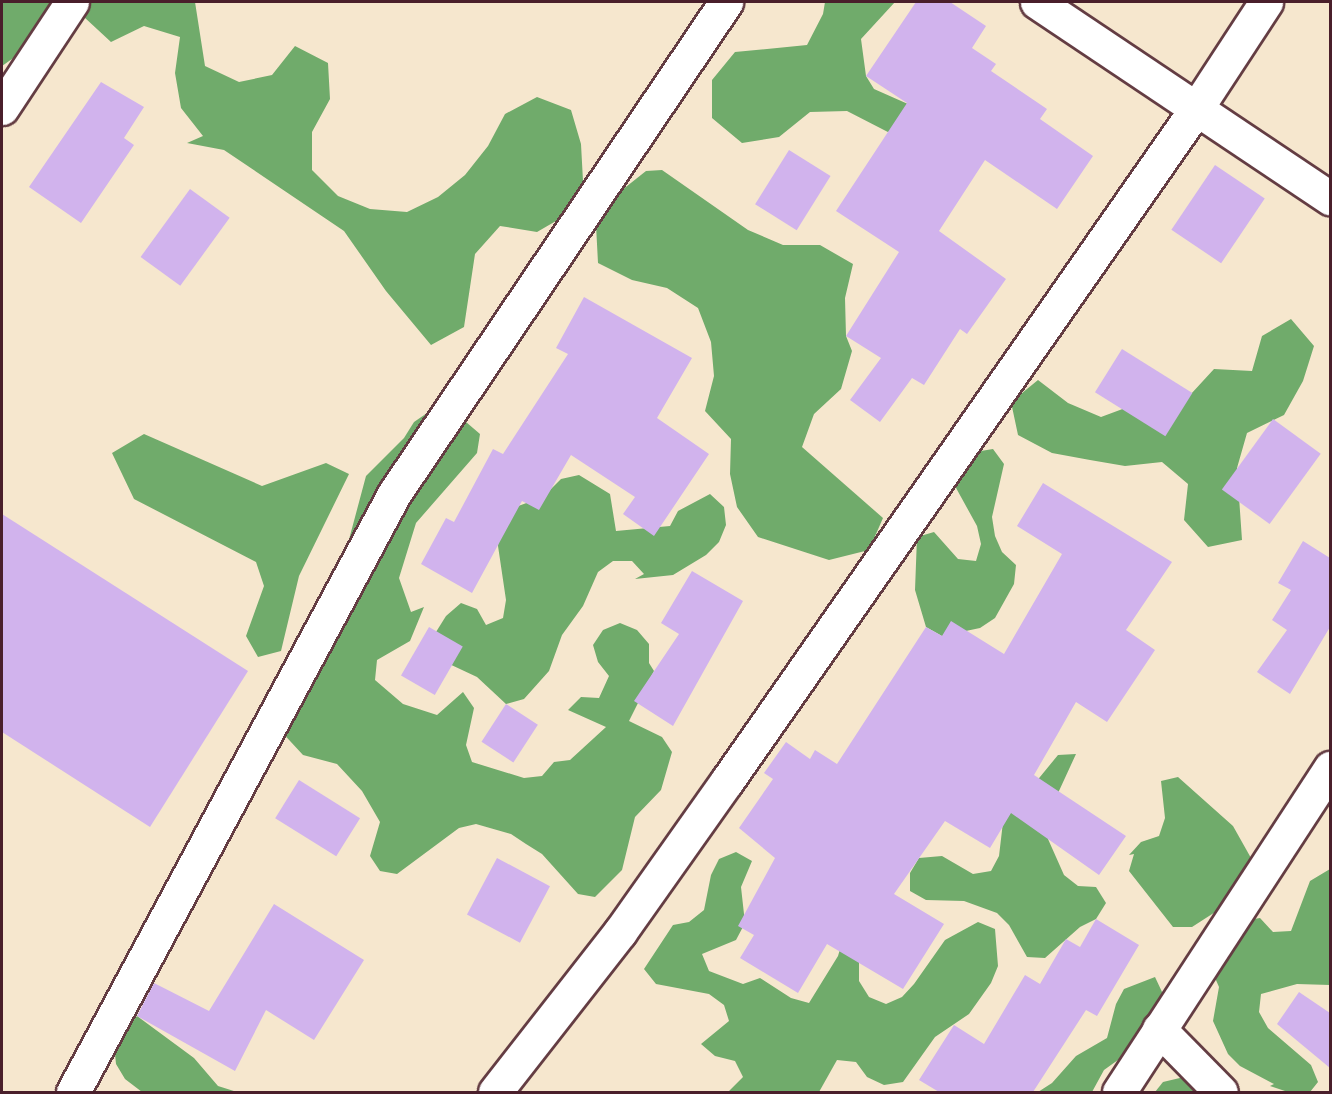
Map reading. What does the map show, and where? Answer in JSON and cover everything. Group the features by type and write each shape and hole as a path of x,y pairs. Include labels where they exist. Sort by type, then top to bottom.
{"street":[{"path":"2,108 72,2"},
{"path":"73,1092 394,494 726,2"},
{"path":"1037,2 1330,198"},
{"path":"495,1092 674,857 1196,109 1266,2"},
{"path":"1119,1092 1330,768"},
{"path":"1159,1029 1221,1092"}],"green space":[{"path":"2,2 66,2 32,45 2,66"},
{"path":"86,2 195,2 205,66 239,82 272,75 295,46 328,63 330,99 312,132 312,170 338,196 370,209 407,212 438,197 465,175 488,146 505,114 537,97 571,110 581,144 583,181 568,214 537,232 500,226 475,254 464,327 431,345 386,291 344,231 224,150 187,143 203,136 181,108 175,73 180,37 144,26 111,42 84,17"},
{"path":"825,2 895,2 861,39 866,76 874,89 926,112 919,148 847,111 810,112 779,137 742,143 712,118 712,80 735,52 807,45 823,14"},
{"path":"662,170 748,230 783,245 820,245 853,264 845,298 846,336 852,351 841,389 814,414 802,447 883,518 869,550 829,560 758,537 737,507 730,474 731,439 705,411 714,376 711,342 698,308 667,288 632,280 598,263 596,225 617,194 646,171"},
{"path":"1291,319 1314,346 1303,381 1284,415 1247,433 1237,468 1242,540 1208,547 1184,520 1188,484 1162,462 1125,466 1052,453 1018,435 1011,402 1038,380 1068,403 1101,417 1136,404 1168,419 1214,369 1252,371 1262,336"},
{"path":"430,411 466,422 480,434 477,453 416,523 399,578 411,612 424,607 410,641 377,660 375,680 403,704 437,715 463,692 474,708 466,745 472,762 524,778 542,776 554,762 570,760 606,727 568,710 581,697 599,698 609,676 598,662 593,645 603,630 620,623 637,630 649,644 649,663 654,671 629,721 662,737 672,752 661,790 635,817 622,870 595,897 578,894 542,854 511,834 476,824 459,828 397,874 380,871 370,856 380,822 362,791 337,764 303,755 278,728 347,547 366,476 404,438 414,422"},
{"path":"144,434 262,486 326,463 349,474 299,576 281,651 258,657 246,636 264,586 256,562 134,499 112,453"},
{"path":"993,449 1004,464 992,517 995,536 1002,552 1016,565 1014,584 995,618 980,628 942,636 926,627 915,590 917,537 934,532 958,559 976,561 981,544 977,526 950,477 975,452"},
{"path":"579,475 610,494 616,531 670,526 678,511 710,494 724,507 726,525 719,542 706,555 673,575 635,579 644,574 632,561 613,561 598,572 583,606 562,635 549,671 524,699 506,704 477,677 445,662 436,632 446,616 461,603 477,609 486,625 503,618 506,600 498,546 500,524 510,509 543,497 561,479"},
{"path":"1076,754 1053,804 1048,839 1064,875 1078,886 1096,887 1106,903 1096,919 1080,927 1045,958 1027,957 1009,925 997,913 964,901 926,900 910,891 910,873 919,858 942,856 973,874 991,871 999,856 1003,822 1058,755"},
{"path":"1178,777 1233,826 1251,858 1223,907 1192,927 1173,927 1129,871 1134,854 1129,855 1141,842 1159,836 1165,818 1161,781"},
{"path":"736,852 752,861 741,887 745,923 736,940 702,954 709,971 743,984 760,978 791,998 809,1003 838,956 843,939 876,929 859,963 859,981 869,997 886,1004 902,997 914,984 945,940 978,922 995,929 998,966 991,983 969,1014 935,1037 903,1082 884,1085 867,1077 856,1062 837,1060 819,1092 728,1092 743,1077 735,1061 715,1056 701,1044 729,1021 724,1005 709,994 656,984 644,969 673,925 689,922 704,910 711,875 719,859"},
{"path":"1330,869 1330,985 1297,984 1261,994 1259,1012 1268,1028 1311,1065 1318,1082 1310,1092 1288,1092 1270,1086 1274,1084 1240,1066 1228,1054 1213,1021 1219,987 1212,971 1242,921 1260,918 1273,932 1291,931 1310,881"},
{"path":"1155,977 1163,994 1136,1047 1104,1070 1092,1092 1038,1092 1052,1083 1076,1056 1107,1038 1116,1004 1124,989"},
{"path":"137,1016 194,1058 218,1086 237,1092 142,1092 125,1079 116,1064 114,1044"},
{"path":"1184,1077 1207,1092 1155,1092 1163,1082"}],"building":[{"path":"916,2 950,2 986,26 972,48 996,64 991,71 1047,109 1040,119 1093,156 1057,209 985,160 939,231 1006,279 967,334 960,329 924,385 912,378 880,422 850,400 881,358 846,336 899,252 836,211 907,103 866,76"},
{"path":"101,82 144,107 124,138 134,145 81,223 29,187"},
{"path":"789,150 831,176 797,230 755,204"},
{"path":"1215,165 1265,199 1221,263 1171,230"},
{"path":"190,189 230,218 180,286 141,257"},
{"path":"584,297 692,358 657,418 709,454 654,536 623,514 635,497 571,455 539,510 522,501 472,593 421,564 446,518 454,522 493,449 503,454 568,354 556,348"},
{"path":"1122,349 1192,393 1165,436 1095,392"},
{"path":"1273,419 1321,454 1270,524 1222,489"},
{"path":"1043,483 1172,562 1126,630 1155,650 1107,722 1076,702 1034,775 1126,836 1099,875 1011,813 990,848 945,821 894,894 944,924 903,989 827,944 798,993 740,958 754,935 738,926 775,858 739,828 773,779 764,773 786,742 810,759 815,750 837,764 926,627 942,636 951,621 1004,654 1062,554 1017,526"},
{"path":"2,514 248,671 150,827 2,732"},
{"path":"1303,541 1330,558 1330,627 1290,694 1257,672 1287,630 1272,620 1291,590 1278,583"},
{"path":"692,571 743,601 673,726 634,701 679,634 661,623"},
{"path":"429,627 463,646 435,695 401,675"},
{"path":"506,704 538,725 513,762 481,742"},
{"path":"299,780 360,818 336,856 275,818"},
{"path":"497,858 550,886 520,943 467,915"},
{"path":"274,904 364,960 314,1040 266,1010 235,1071 137,1016 154,983 209,1011"},
{"path":"1096,919 1139,945 1097,1016 1086,1010 1033,1092 939,1092 919,1080 954,1025 984,1044 1025,975 1040,984 1066,939 1080,947"},
{"path":"1299,992 1330,1013 1330,1068 1277,1024"}]}
